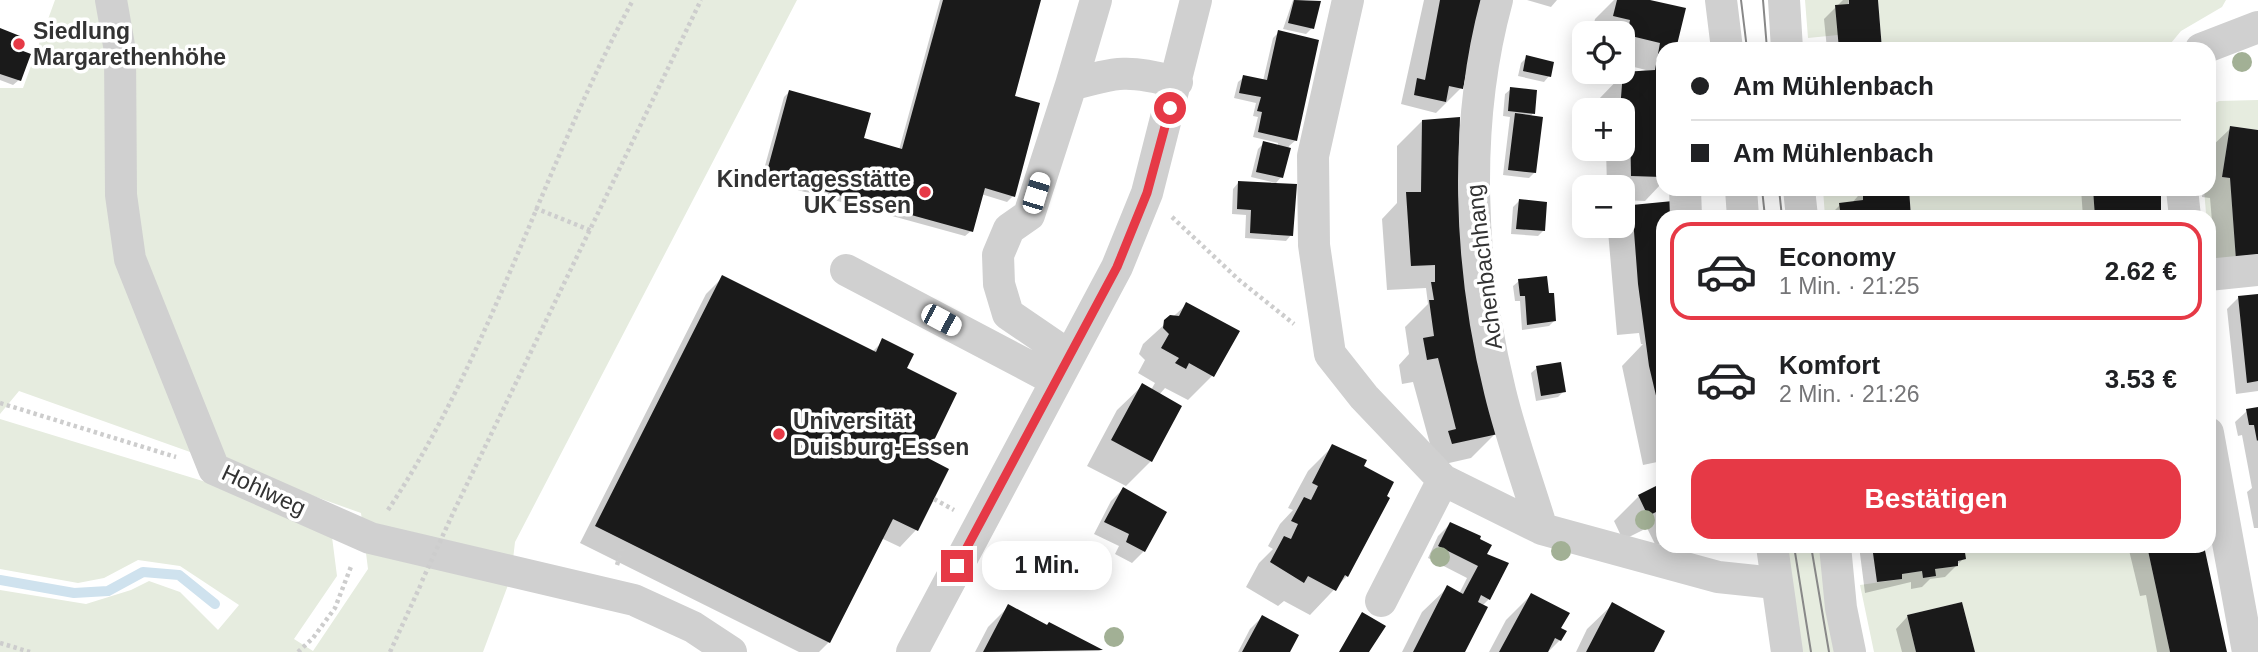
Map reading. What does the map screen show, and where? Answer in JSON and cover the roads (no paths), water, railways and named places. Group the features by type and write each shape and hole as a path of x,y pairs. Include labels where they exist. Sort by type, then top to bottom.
{"street":[{"name":"Hohlweg","path":"111,0 120,51 121,195 130,259 214,469 370,538 634,600 693,627 731,652"},
{"path":"1061,367 1008,314 999,285 998,255 1009,229 1029,215 1096,0"},
{"path":"912,652 1061,367 1117,267 1147,193 1196,0"},
{"path":"1348,0 1313,156 1314,245 1330,354 1364,397 1443,480 1542,528 1718,577 1775,583"},
{"name":"Achenbachhang","path":"1497,0 1483,51 1475,114 1473,176 1483,292 1500,390 1542,528"},
{"path":"1721,0 1726,42"},
{"path":"1784,0 1787,42"},
{"path":"2216,43 2258,26"},
{"path":"1071,85 1116,72 1142,74 1177,82"},
{"path":"846,270 1061,367"},
{"path":"2216,274 2258,270"},
{"path":"2216,469 2250,620 2248,652"},
{"path":"1381,601 1443,480"},
{"path":"1773,553 1787,652"},
{"path":"1836,553 1841,608 1850,652"}],"waterway":[{"path":"0,580 74,593 108,591 143,572 179,575 215,604"}],"tram line":[{"path":"1741,0 1746,42"},
{"path":"1763,0 1766,42"},
{"path":"1763,196 1764,210"},
{"path":"1780,196 1781,210"},
{"path":"1795,553 1811,652"},
{"path":"1812,553 1829,652"}],"place":[{"name":"Siedlung Margarethenhöhe","path":"19,44"},
{"name":"Kindertagesstätte UK Essen","path":"925,192"},
{"name":"Universität Duisburg-Essen","path":"779,434"}]}
